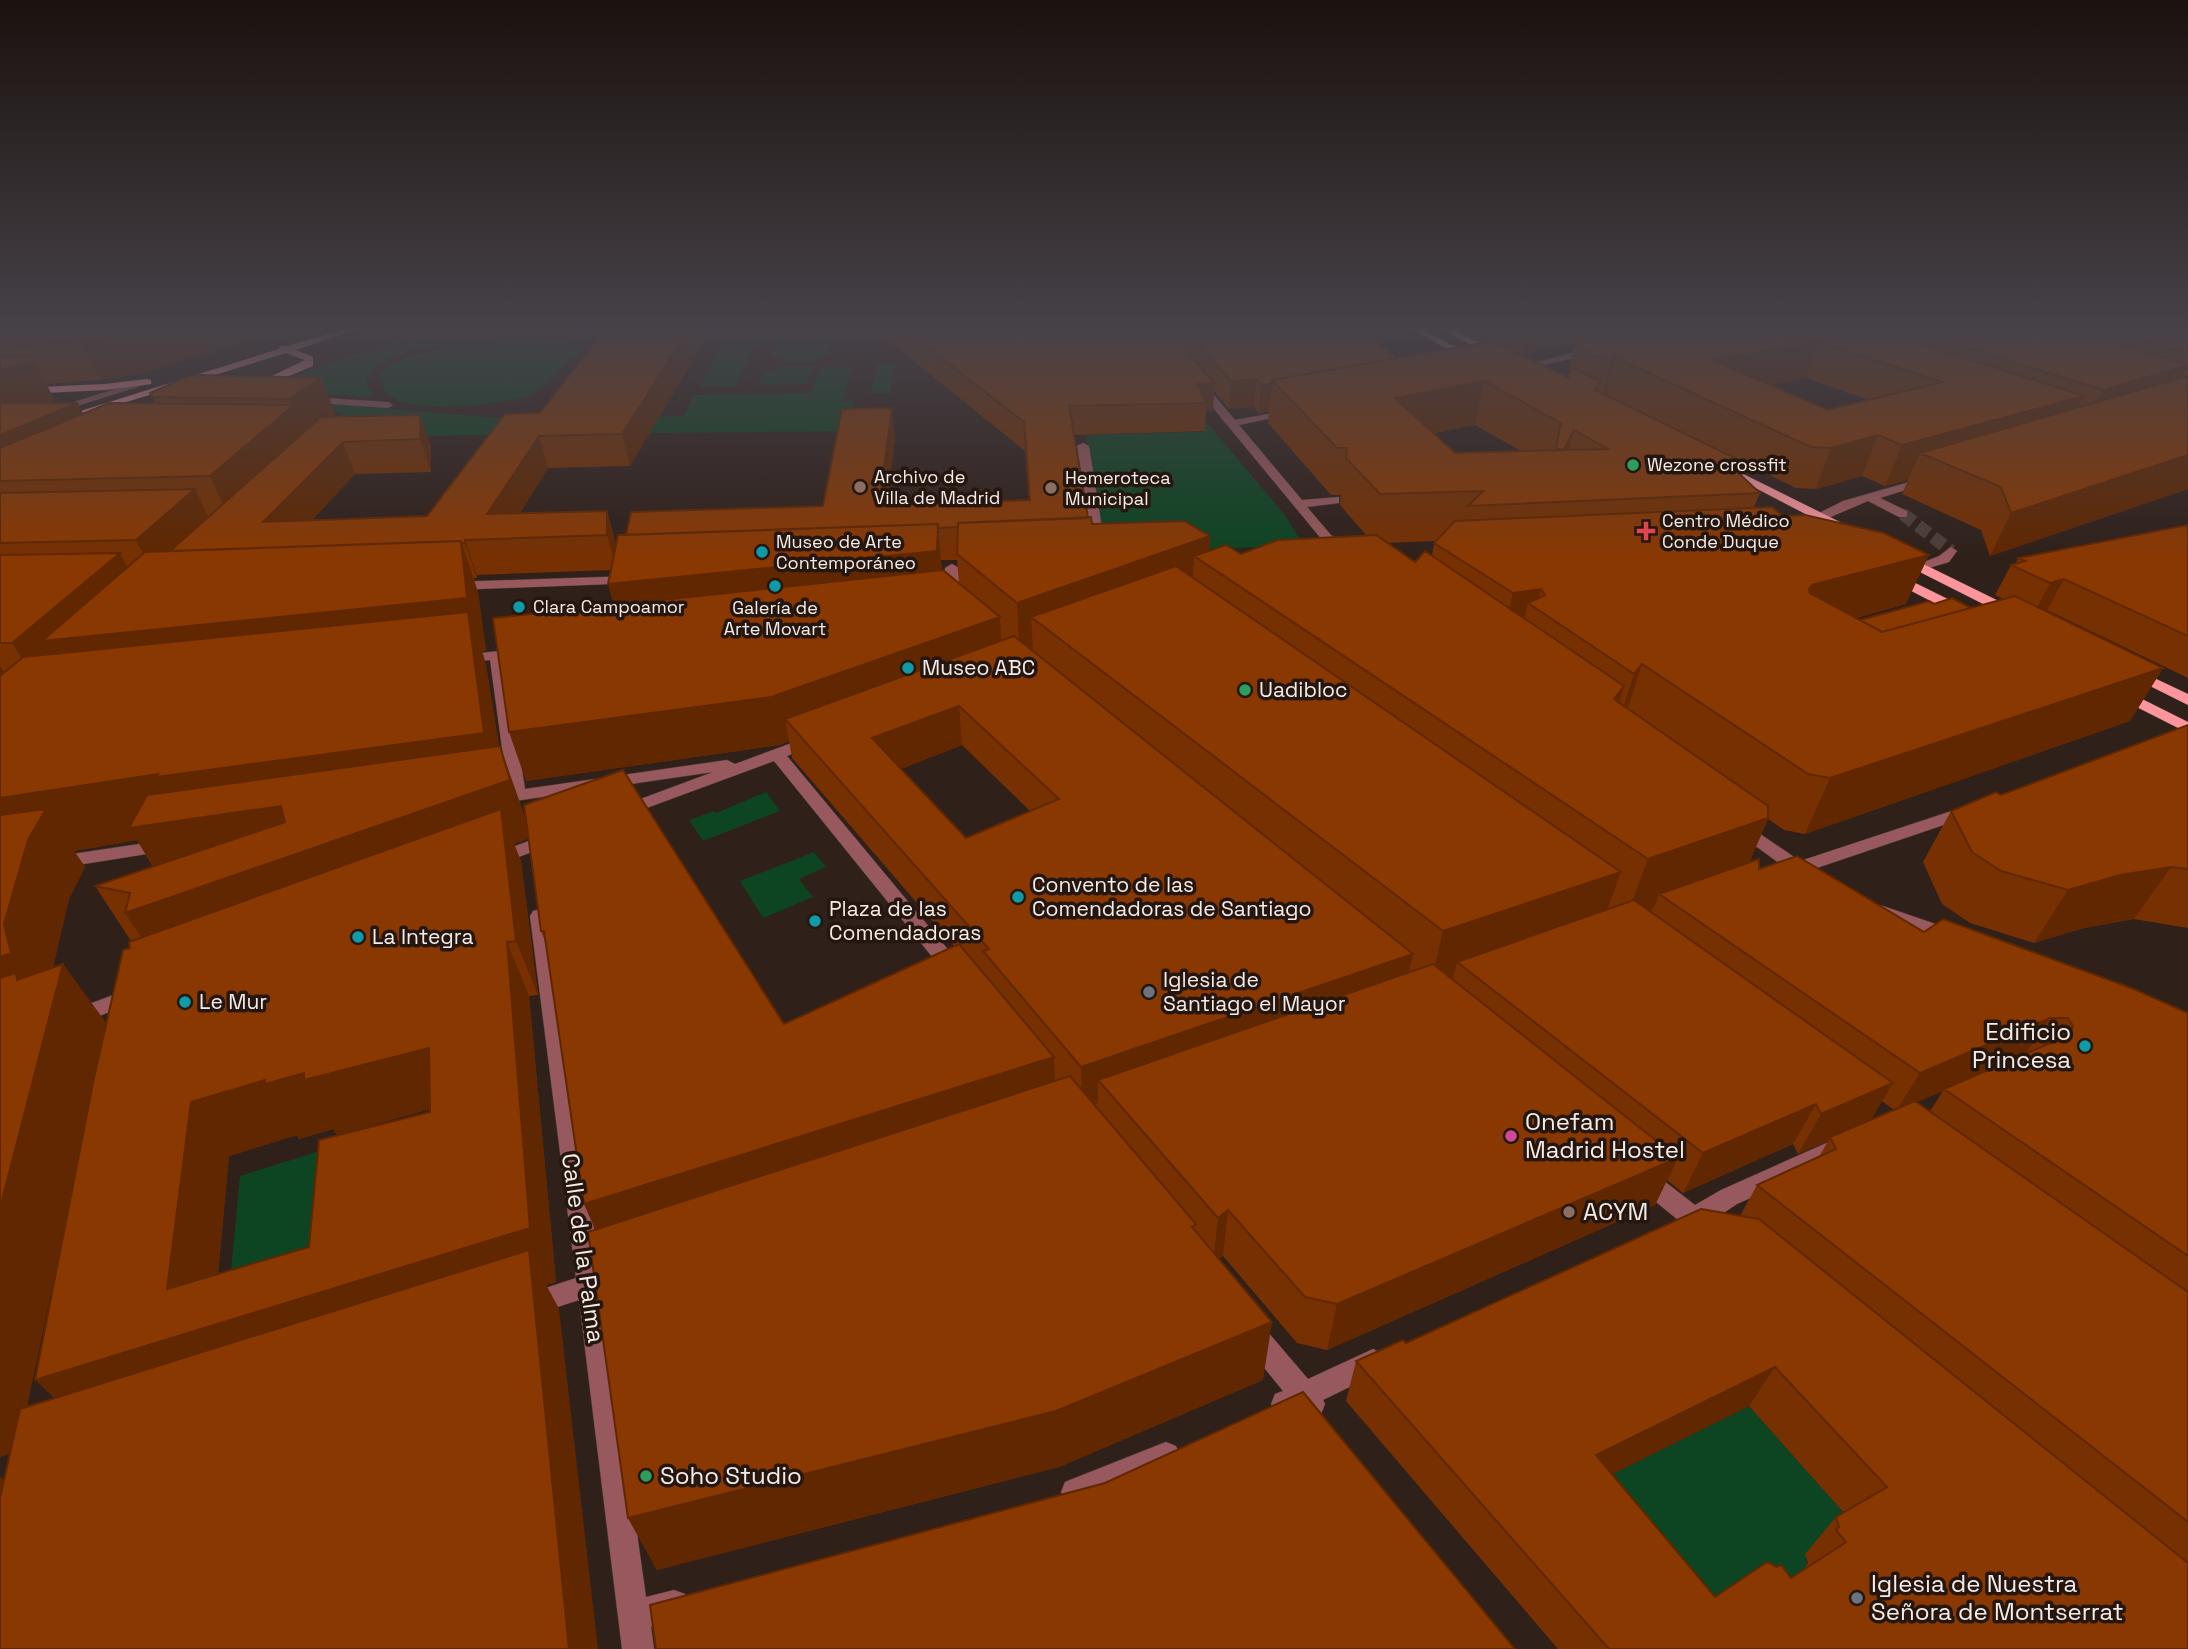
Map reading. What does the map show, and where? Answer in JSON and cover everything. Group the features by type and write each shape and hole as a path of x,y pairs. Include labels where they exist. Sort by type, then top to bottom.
{"main road":[{"path":"47,423 107,404"},
{"path":"1715,463 1857,536"},
{"path":"1894,554 2021,618"},
{"path":"1884,571 1975,618"},
{"path":"2116,665 2188,700"},
{"path":"2104,684 2188,729"}],"street":[{"path":"51,411 75,404"},
{"path":"371,404 388,405"},
{"path":"1215,404 1327,538 1363,561"},
{"path":"1231,424 1304,409"},
{"path":"1083,446 1101,561"},
{"path":"1809,536 1821,517 1869,497 1936,478"},
{"path":"1869,497 1903,514"},
{"path":"1298,504 1335,500"},
{"path":"1324,552 1346,551"},
{"path":"1919,566 1944,559 1951,551"},
{"path":"950,610 951,568"},
{"path":"435,587 642,579"},
{"path":"1914,609 1942,601"},
{"path":"443,661 538,651"},
{"path":"496,656 517,795"},
{"path":"2169,737 2188,729"},
{"path":"615,815 828,735"},
{"path":"476,801 770,757"},
{"path":"770,757 968,988"},
{"path":"1772,877 1980,806"},
{"path":"1721,815 1796,868 1815,878"},
{"path":"480,865 532,855 565,833"},
{"path":"41,865 190,843"},
{"name":"Calle de la Palma","path":"537,891 587,1286 638,1649"},
{"path":"1865,904 1964,941"},
{"path":"60,1023 148,989 136,1019"},
{"path":"1669,1230 1694,1219 1729,1197 1866,1135"},
{"path":"1630,1167 1694,1219 1727,1234"},
{"path":"508,1311 640,1268"},
{"path":"1233,1310 1330,1426"},
{"path":"1257,1417 1394,1353"},
{"path":"1049,1500 1089,1488 1185,1448"},
{"path":"634,1616 701,1597"}],"green space":[{"path":"326,404 501,418 683,416 689,404 853,404 845,431 308,437 341,412 316,412"},
{"path":"414,404 483,404 461,406"},
{"path":"1204,419 1284,514 1301,541 1294,546 1103,553 1086,435 1200,432 1204,431"},
{"path":"766,792 780,811 703,841 689,820 714,811 716,813"},
{"path":"814,852 826,867 799,879 813,897 763,918 740,881"},
{"path":"339,1145 337,1287 226,1324 240,1176"},
{"path":"1749,1406 1879,1552 1805,1559 1814,1578 1724,1606 1575,1493"}],"building":[{"path":"0,404 76,404 0,435"},
{"path":"107,404 294,405 210,476 0,481 0,448"},
{"path":"547,404 641,404 622,434 539,436 487,514 607,511 607,535 465,540 465,543 461,541 170,551 321,417 420,415 420,439 343,442 263,522 427,516 505,414 540,413"},
{"path":"1001,404 1162,404 1069,406 1088,518 958,523 958,527 938,528 938,524 626,535 631,512 823,506 842,409 892,408 879,505 1030,500 1024,422"},
{"path":"1295,404 1401,404 1455,453 1563,450 1556,448 1561,423 1526,404 1624,404 1743,462 1730,465 1760,493 1468,506 1483,491 1380,494 1346,458 1347,448 1337,448","holes":["1574,430 1608,449 1564,450"]},
{"path":"1717,404 1814,404 1828,410 1853,404 2054,404 1902,445 1878,435 1831,448 1811,447"},
{"path":"2091,404 2188,404 2188,455 2011,513 2001,487 1920,453"},
{"path":"195,489 136,540 0,543 0,493"},
{"path":"1772,507 1782,516 1805,515 1884,533 1929,555 1812,585 1809,589 1810,593 1882,632 2015,596 2163,668 1830,778 1808,774 1642,664 1634,674 1528,603 1545,595 1541,589 1513,593 1434,543 1455,521"},
{"path":"1091,517 1092,524 1184,521 1210,536 1017,603 957,554 958,523"},
{"path":"938,524 937,551 608,584 618,535"},
{"path":"2188,525 2188,636 2064,579 2050,583 2011,565 2025,561 2018,558"},
{"path":"1376,535 1415,562 1425,551 1624,686 1614,699 1768,806 1768,818 1648,859 1194,556 1226,545 1241,554 1278,540"},
{"path":"461,541 467,598 42,641 145,552"},
{"path":"120,553 12,643 0,643 0,555"},
{"path":"1176,566 1621,872 1443,931 1031,617"},
{"path":"943,570 1000,617 771,697 509,732 493,618"},
{"path":"1952,598 1971,608 1882,632 1860,620 1929,601 1934,604"},
{"path":"468,612 484,733 156,777 158,774 0,798 0,676 23,657"},
{"name":"Convento de las Comendadoras de Santiago","path":"1014,636 1413,954 1081,1067 983,951 989,949 785,719","holes":["959,706 1059,799 966,838 872,738"]},
{"path":"2188,725 2188,869 2171,867 2120,875 2068,890 2001,871 1972,852 1951,811 1996,792 2001,795"},
{"path":"500,746 510,780 125,913 130,893 95,886 285,822 281,806 129,828 147,795"},
{"path":"623,770 784,1024 959,944 1054,1057 584,1204 524,805"},
{"path":"46,809 28,840 4,924 11,953 0,957 0,815"},
{"path":"501,809 516,941 507,942 530,1228 35,1380 94,1078 123,950 130,948 129,942","holes":["429,1048 430,1112 319,1140 309,1247 167,1289 191,1102 265,1080 265,1084 304,1073 304,1080"]},
{"path":"1797,856 1924,932 1943,919 2134,989 2188,1013 2188,1256 1944,1089 2069,1035 2073,1026 2068,1018 2050,1018 1920,1073 1659,894 1759,859 1759,869"},
{"path":"1634,900 1893,1083 1821,1114 1816,1104 1703,1153 1457,962"},
{"path":"63,964 0,1208 0,978 16,973 17,980"},
{"path":"1433,964 1678,1158 1337,1304 1305,1297 1228,1210 1218,1218 1098,1080"},
{"path":"1070,1076 1196,1224 1192,1227 1272,1322 1056,1411 628,1518 588,1232"},
{"path":"1915,1101 2188,1292 2188,1522 1757,1185 1836,1149 1830,1137"},
{"path":"1701,1209 1759,1219 2188,1563 2188,1649 1609,1649 1356,1361 1403,1340 1406,1343","holes":["1775,1367 1887,1487 1836,1517 1839,1527 1836,1530 1846,1542 1791,1578 1781,1565 1777,1567 1767,1562 1715,1597 1596,1455"]},
{"path":"529,1250 569,1649 0,1649 0,1498 20,1409"},
{"path":"1303,1392 1515,1649 656,1649 650,1605 1105,1483"}],"tunnel":[{"path":"1903,514 1951,551"}],"place":[{"name":"Wezone crossfit","path":"1633,465"},
{"name":"Archivo de Villa de Madrid","path":"860,487"},
{"name":"Hemeroteca Municipal","path":"1051,488"},
{"name":"Centro Médico Conde Duque","path":"1646,531"},
{"name":"Museo de Arte Contemporáneo","path":"762,552"},
{"name":"Galería de Arte Movart","path":"775,586"},
{"name":"Clara Campoamor","path":"519,607"},
{"name":"Museo ABC","path":"908,668"},
{"name":"Uadibloc","path":"1245,690"},
{"name":"Convento de las Comendadoras de Santiago","path":"1018,897"},
{"name":"Plaza de las Comendadoras","path":"815,921"},
{"name":"La Integra","path":"358,937"},
{"name":"Iglesia de Santiago el Mayor","path":"1149,992"},
{"name":"Le Mur","path":"185,1002"},
{"name":"Edificio Princesa","path":"2085,1046"},
{"name":"Onefam Madrid Hostel","path":"1511,1136"},
{"name":"ACYM","path":"1569,1212"},
{"name":"Soho Studio","path":"646,1476"},
{"name":"Iglesia de Nuestra Señora de Montserrat","path":"1857,1598"}]}
